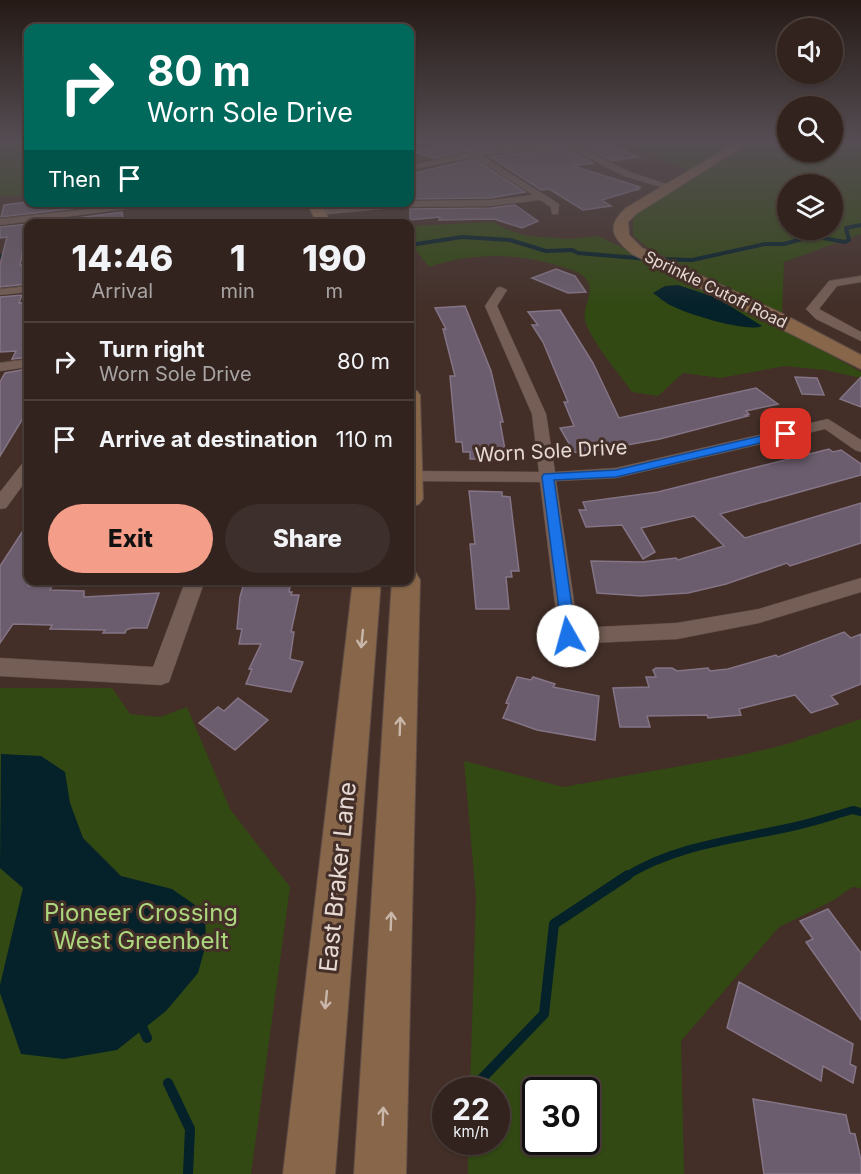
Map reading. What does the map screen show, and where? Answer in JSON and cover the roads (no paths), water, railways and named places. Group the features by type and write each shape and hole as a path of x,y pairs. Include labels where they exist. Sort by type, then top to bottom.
{"street":[{"path":"414,203 491,203 534,198"},
{"path":"542,198 556,206 555,212"},
{"name":"Sprinkle Cutoff Road","path":"654,198 621,219 619,225 622,235 637,250 743,301 861,363"},
{"path":"27,219 134,207"},
{"path":"0,222 24,219"},
{"path":"861,279 833,283 812,309 820,316 861,338"},
{"path":"0,292 24,289"},
{"path":"501,290 491,306 538,414 568,636 677,631 759,616 861,585"},
{"path":"828,345 861,338"},
{"path":"0,367 24,364"},
{"name":"Worn Sole Drive","path":"414,476 548,477 616,473 828,423 861,447"},
{"path":"0,504 24,472"},
{"path":"0,668 161,676 194,585"},
{"name":"East Braker Lane","path":"309,1174 368,585"},
{"path":"380,1174 406,585"}],"water":[{"path":"678,285 717,298 762,326 744,327 703,318 669,305 653,293 665,286"},
{"path":"1,754 41,756 65,772 70,803 83,838 121,876 172,889 205,912 206,944 198,973 166,1011 117,1050 64,1059 21,1054 0,993 23,888 0,868"}],"waterway":[{"path":"659,259 692,260 765,244 784,244 812,236 845,242 849,240 846,228 861,225"},
{"path":"414,244 462,237 510,240 546,251 572,250 578,253 649,259"},
{"path":"0,256 24,253"},
{"path":"625,877 645,866 687,850 807,823 853,810 861,812"},
{"path":"483,1077 544,1014 554,924 628,875"},
{"path":"140,1022 147,1038"},
{"path":"168,1083 190,1129 188,1174"}],"park label":[{"name":"Pioneer Crossing West Greenbelt","path":"141,927"}]}
